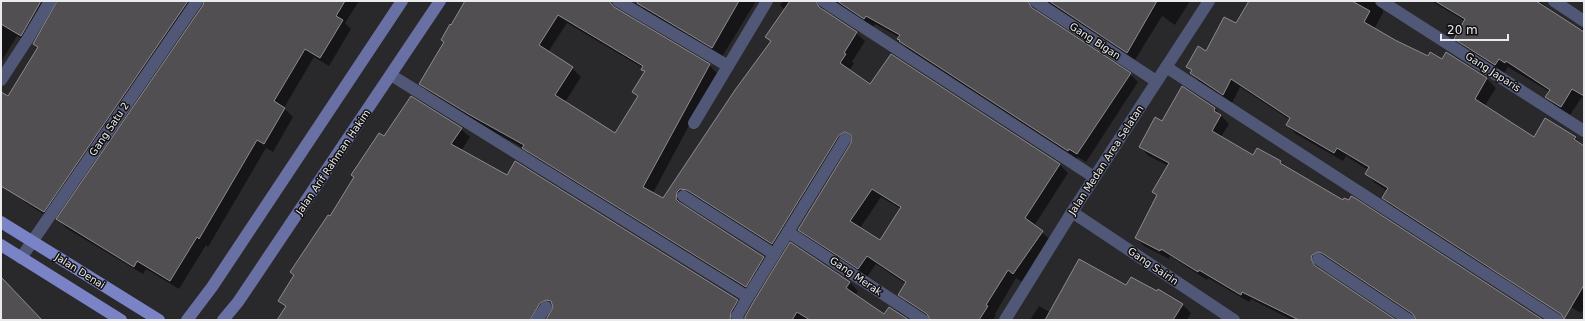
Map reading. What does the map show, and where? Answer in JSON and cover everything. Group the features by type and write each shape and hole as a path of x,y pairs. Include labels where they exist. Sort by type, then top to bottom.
{"main road":[{"path":"186,320 212,287 402,1"},
{"name":"Jalan Arif Rahman Hakim","path":"223,320 238,302 440,1"},
{"name":"Jalan Denai","path":"1,222 159,320"},
{"name":"Jalan Denai","path":"1,245 121,320"}],"street":[{"path":"1,80 50,1"},
{"name":"Gang Satu 2","path":"21,258 197,1"},
{"path":"618,1 728,66"},
{"path":"694,123 767,1"},
{"path":"823,1 1094,177"},
{"name":"Gang Bigan","path":"1035,1 1156,81"},
{"name":"Jalan Medan Area Selatan","path":"1005,320 1094,177 1209,1"},
{"name":"Gang Japaris","path":"1381,1 1584,131"},
{"path":"1554,1 1584,21"},
{"path":"1166,67 1557,320"},
{"path":"391,75 748,297"},
{"path":"738,320 737,316 748,297 845,139"},
{"path":"683,196 774,254"},
{"name":"Gang Sairin","path":"1072,212 1234,320"},
{"name":"Gang Merak","path":"788,232 923,320"},
{"path":"1318,260 1409,320"},
{"path":"537,320 546,307"}],"building":[{"path":"1,1 41,1 21,36 1,24"},
{"path":"57,1 188,1 44,212 1,186 1,92 8,96 38,47 33,44"},
{"path":"204,1 345,1 336,16 343,20 320,58 305,49 274,101 285,108 264,144 257,140 199,239 197,237 170,281 137,261 134,267 56,219 203,5"},
{"path":"465,1 609,1 614,7 710,64 643,187 663,198 735,90 771,41 765,37 790,1 816,1 819,7 857,32 844,53 846,54 840,63 870,84 891,54 1060,164 1025,218 1043,231 1013,274 1008,270 986,305 988,306 979,320 930,320 927,314 898,295 906,282 867,256 858,269 798,230 851,143 851,135 845,132 839,135 772,244 687,190 680,189 677,192 676,199 679,202 764,257 746,287 522,148 524,145 419,84 444,42 441,40 450,24 451,25","holes":["558,15 643,66 641,70 645,71 632,92 638,96 615,133 555,95 573,67 539,45","872,189 901,207 880,240 850,221"]},
{"path":"638,1 739,1 712,48 637,3"},
{"path":"837,1 1028,1 1031,7 1131,73 1077,154 1069,149 1068,151 899,41 900,40 897,39 900,35 866,16 864,19"},
{"path":"1049,1 1157,1 1127,53"},
{"path":"1249,1 1352,1 1370,11 1364,22 1395,40 1428,56 1430,52 1442,59 1446,52 1487,78 1475,99 1534,137 1545,118 1576,137 1574,139 1584,146 1584,285 1564,319 1561,314 1382,198 1388,188 1365,174 1369,167 1337,148 1334,153 1286,125 1290,118 1231,79 1223,95 1190,73 1192,70 1186,67 1198,46 1206,51 1224,17 1236,23"},
{"path":"1435,1 1536,1 1584,32 1584,96 1572,89 1561,107 1545,97 1550,90 1506,61 1505,63 1499,59 1495,65 1454,39 1465,19"},
{"path":"1182,86 1215,108 1214,111 1221,115 1212,131 1253,155 1257,148 1281,161 1280,163 1343,200 1344,198 1349,200 1351,196 1355,198 1543,320 1416,320 1413,314 1322,253 1318,252 1312,255 1311,258 1314,265 1396,320 1299,320 1242,292 1241,295 1199,270 1198,272 1161,249 1160,251 1135,238 1157,195 1152,192 1169,163 1139,147 1155,117 1162,121"},
{"path":"411,96 462,128 451,144 507,175 515,161 738,300 731,312 730,320 546,320 553,307 551,301 546,300 540,303 530,320 277,320 286,306 278,301 294,275 290,272 328,215 330,216 354,177 351,175 379,133 384,136"},
{"path":"790,242 850,282 846,288 884,314 889,307 909,320 810,320 797,312 792,320 745,320 745,317 754,301"},
{"path":"1079,259 1126,285 1131,277 1157,291 1158,289 1183,304 1173,320 1045,320"},
{"path":"1,277 42,320 1,320"}]}
